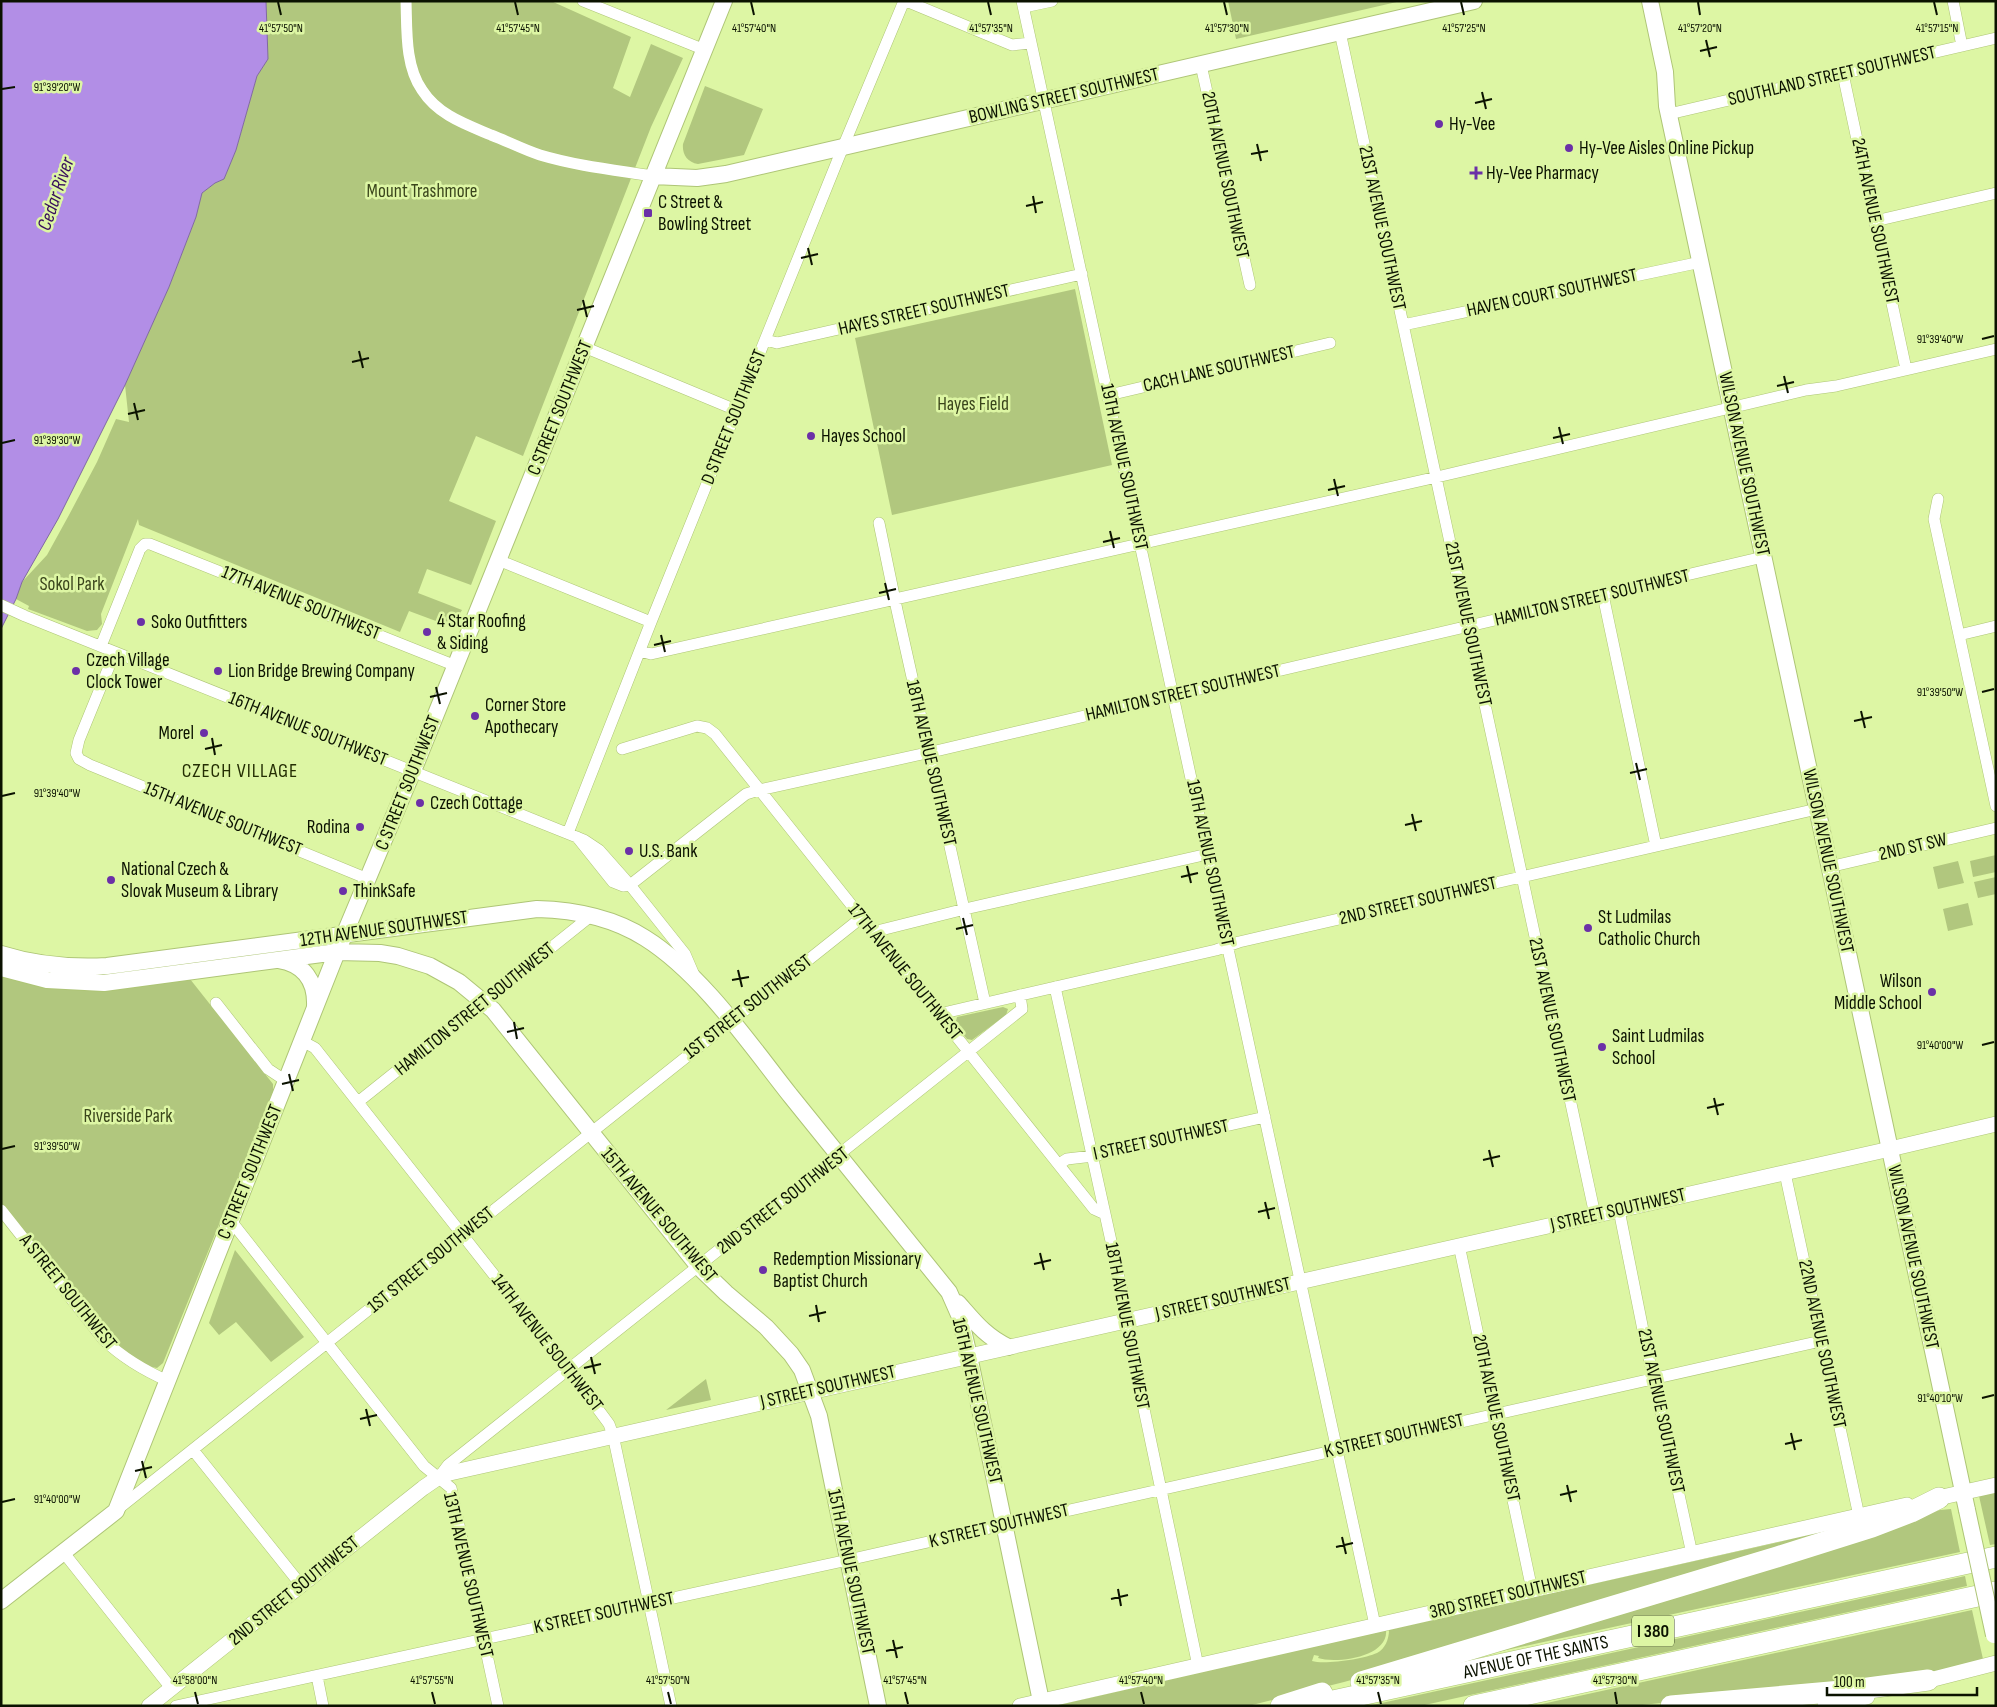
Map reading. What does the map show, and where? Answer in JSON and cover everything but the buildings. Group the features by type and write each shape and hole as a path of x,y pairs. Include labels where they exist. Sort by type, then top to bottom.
{"highway":[{"path":"1281,1706 1796,1551 1911,1512 1939,1498"},
{"name":"AVENUE OF THE SAINTS","path":"1310,1706 1996,1557"},
{"name":"AVENUE OF THE SAINTS","path":"1474,1706 1996,1592"},
{"path":"1671,1706 1853,1690 1928,1680"}],"main road":[{"name":"C STREET SOUTHWEST","path":"116,1510 337,952 456,666 724,1"},
{"name":"BOWLING STREET SOUTHWEST","path":"653,176 712,177 1474,1"},
{"name":"WILSON AVENUE SOUTHWEST","path":"1639,1 1660,94 1668,110"},
{"name":"WILSON AVENUE SOUTHWEST","path":"1650,1 1664,72 1668,110 1995,1640"},
{"name":"12TH AVENUE SOUTHWEST","path":"1,954 49,965 69,967 107,966 344,936 518,910 558,910 592,916 621,926 645,938 668,954 731,1020"},
{"name":"12TH AVENUE SOUTHWEST","path":"1,968 47,980 104,983 337,952"},
{"name":"15TH AVENUE SOUTHWEST","path":"337,952 380,953 414,960 445,973 484,1001 507,1027 699,1267 766,1327 792,1354 802,1370 819,1416 878,1706"},
{"path":"273,960 290,962 303,969 312,983 316,1006"},
{"name":"16TH AVENUE SOUTHWEST","path":"731,1020 949,1292 960,1317 969,1356 1042,1703"},
{"path":"949,1292 986,1334 993,1340 1008,1347"},
{"name":"1ST STREET SOUTHWEST","path":"1,1601 116,1510"}],"street":[{"path":"406,1 409,52 413,73 421,90 441,112 460,122 540,155 584,165 653,176"},
{"path":"583,1 705,50"},
{"path":"905,1 1012,45 1031,42"},
{"name":"D STREET SOUTHWEST","path":"573,835 651,622 843,147 905,1"},
{"path":"1023,4 1052,1"},
{"path":"1952,1 1962,46"},
{"name":"19TH AVENUE SOUTHWEST","path":"1023,4 1376,1625"},
{"name":"21ST AVENUE SOUTHWEST","path":"1340,32 1595,1215"},
{"name":"SOUTHLAND STREET SOUTHWEST","path":"1668,110 1843,74 1996,38"},
{"name":"20TH AVENUE SOUTHWEST","path":"1201,65 1250,285"},
{"name":"24TH AVENUE SOUTHWEST","path":"1843,74 1906,369"},
{"path":"1875,221 1996,193"},
{"name":"HAVEN COURT SOUTHWEST","path":"1403,324 1700,262"},
{"name":"HAYES STREET SOUTHWEST","path":"766,340 776,343 1082,274"},
{"name":"CACH LANE SOUTHWEST","path":"1109,395 1330,343"},
{"path":"584,347 736,410"},
{"path":"640,651 651,654 1436,477 1732,407 1996,348"},
{"path":"1938,499 1934,519 1996,806"},
{"name":"18TH AVENUE SOUTHWEST","path":"879,523 894,598 985,1003"},
{"name":"17TH AVENUE SOUTHWEST","path":"101,646 140,549 146,544 154,545 221,571 456,666"},
{"name":"HAMILTON STREET SOUTHWEST","path":"630,884 746,794 759,790 930,753 1763,558"},
{"path":"498,560 651,622"},
{"path":"1602,595 1656,846"},
{"name":"16TH AVENUE SOUTHWEST","path":"1,605 573,835 599,850 630,884 685,954 696,982"},
{"path":"1959,635 1996,626"},
{"name":"15TH AVENUE SOUTHWEST","path":"115,652 78,740 76,753 79,758 90,765 368,879"},
{"name":"17TH AVENUE SOUTHWEST","path":"622,749 697,726 707,728 715,734 1094,1209 1105,1214"},
{"name":"2ND STREET SOUTHWEST","path":"939,1014 1055,988 1228,946 1248,939 1817,810"},
{"name":"2ND ST SW","path":"1829,867 1996,828"},
{"path":"873,932 965,909 1208,854"},
{"name":"HAMILTON STREET SOUTHWEST","path":"358,1102 592,916"},
{"name":"1ST STREET SOUTHWEST","path":"116,1510 861,918"},
{"name":"18TH AVENUE SOUTHWEST","path":"1055,988 1093,1156 1198,1666"},
{"name":"2ND STREET SOUTHWEST","path":"152,1704 423,1488 444,1475 448,1465 1022,1009 1020,995"},
{"path":"216,1003 268,1069 286,1081"},
{"name":"14TH AVENUE SOUTHWEST","path":"302,1041 315,1048 569,1370 609,1424 613,1435 671,1706"},
{"name":"I STREET SOUTHWEST","path":"1059,1164 1067,1158 1093,1156 1265,1118"},
{"name":"J STREET SOUTHWEST","path":"444,1475 613,1435 1785,1173 1996,1124"},
{"name":"22ND AVENUE SOUTHWEST","path":"1785,1173 1859,1516"},
{"name":"A STREET SOUTHWEST","path":"1,1210 104,1340 120,1356 139,1368 168,1381"},
{"name":"21ST AVENUE SOUTHWEST","path":"1619,1210 1692,1554"},
{"name":"13TH AVENUE SOUTHWEST","path":"230,1221 424,1466 444,1475 451,1488 498,1706"},
{"name":"20TH AVENUE SOUTHWEST","path":"1459,1245 1532,1590"},
{"name":"K STREET SOUTHWEST","path":"152,1704 176,1706 650,1604 1821,1341"},
{"path":"193,1450 301,1585"},
{"name":"3RD STREET SOUTHWEST","path":"1020,1706 1042,1703 1376,1625 1996,1485"},
{"path":"64,1553 171,1688"},
{"path":"1825,1706 1892,1691 1996,1663"},
{"path":"317,1676 323,1706"}],"green space":[{"name":"Mount Trashmore","path":"266,1 551,1 631,37 613,88 630,97 651,44 683,58 651,127 523,456 476,436 449,501 496,521 471,585 427,569 418,593 462,610 452,627 409,611 400,632 139,525 138,519 101,614 102,624 97,630 87,631 28,609 29,606 16,599 22,582 47,555 97,462 116,419 129,422 125,385 169,287 196,217 202,193 224,179 236,150 257,76 268,59"},
{"path":"1228,1 1401,1 1236,39"},
{"path":"705,86 763,109 744,155 698,164 688,159 684,154 683,144"},
{"name":"Hayes Field","path":"1075,289 1112,465 892,515 855,338"},
{"path":"1996,855 1996,872 1973,877 1970,861"},
{"path":"1958,861 1964,883 1938,889 1933,867"},
{"path":"1996,877 1996,894 1978,898 1974,882"},
{"path":"1968,903 1973,925 1948,931 1943,909"},
{"name":"Riverside Park","path":"1,976 52,987 84,990 130,988 190,979 273,1084 273,1091 163,1363 157,1368 147,1366 113,1344 1,1204"},
{"path":"1003,1007 1008,1009 1006,1015 972,1040 967,1039 955,1025 957,1017"},
{"path":"235,1250 304,1337 271,1362 236,1322 219,1335 209,1323"},
{"path":"706,1379 711,1400 666,1410"},
{"path":"1996,1491 1996,1544 1990,1545 1979,1496"},
{"path":"1951,1509 1960,1552 1451,1662 1940,1510"},
{"path":"1860,1521 1420,1661 1248,1706 1055,1706 1386,1630 1385,1639 1379,1647 1371,1652 1348,1659 1337,1660 1326,1660 1314,1655 1312,1661 1334,1662 1363,1657 1377,1653 1382,1649 1387,1640 1389,1630 1780,1542"},
{"path":"1965,1576 1967,1586 1420,1706 1368,1706"},
{"path":"1972,1610 1983,1659 1927,1674 1633,1706 1533,1706"}],"water":[{"name":"Cedar River","path":"1,1 266,1 268,59 257,76 236,150 224,179 202,193 196,217 169,287 125,385 58,519 22,582 1,629"}],"place":[{"name":"Hy-Vee","path":"1439,124"},
{"name":"Hy-Vee Aisles Online Pickup","path":"1569,148"},
{"name":"Hy-Vee Pharmacy","path":"1476,173"},
{"name":"C Street & Bowling Street","path":"648,213"},
{"name":"Hayes School","path":"811,436"},
{"name":"Soko Outfitters","path":"141,622"},
{"name":"4 Star Roofing & Siding","path":"427,632"},
{"name":"Czech Village Clock Tower","path":"76,671"},
{"name":"Lion Bridge Brewing Company","path":"218,671"},
{"name":"Corner Store Apothecary","path":"475,716"},
{"name":"Morel","path":"204,733"},
{"name":"Czech Cottage","path":"420,803"},
{"name":"Rodina","path":"360,827"},
{"name":"U.S. Bank","path":"629,851"},
{"name":"National Czech & Slovak Museum & Library","path":"111,880"},
{"name":"ThinkSafe","path":"343,891"},
{"name":"St Ludmilas Catholic Church","path":"1588,928"},
{"name":"Wilson Middle School","path":"1932,992"},
{"name":"Saint Ludmilas School","path":"1602,1047"},
{"name":"Redemption Missionary Baptist Church","path":"763,1270"}],"district":[{"name":"CZECH VILLAGE","path":"240,771"}],"park label":[{"name":"Sokol Park","path":"72,584"}]}
